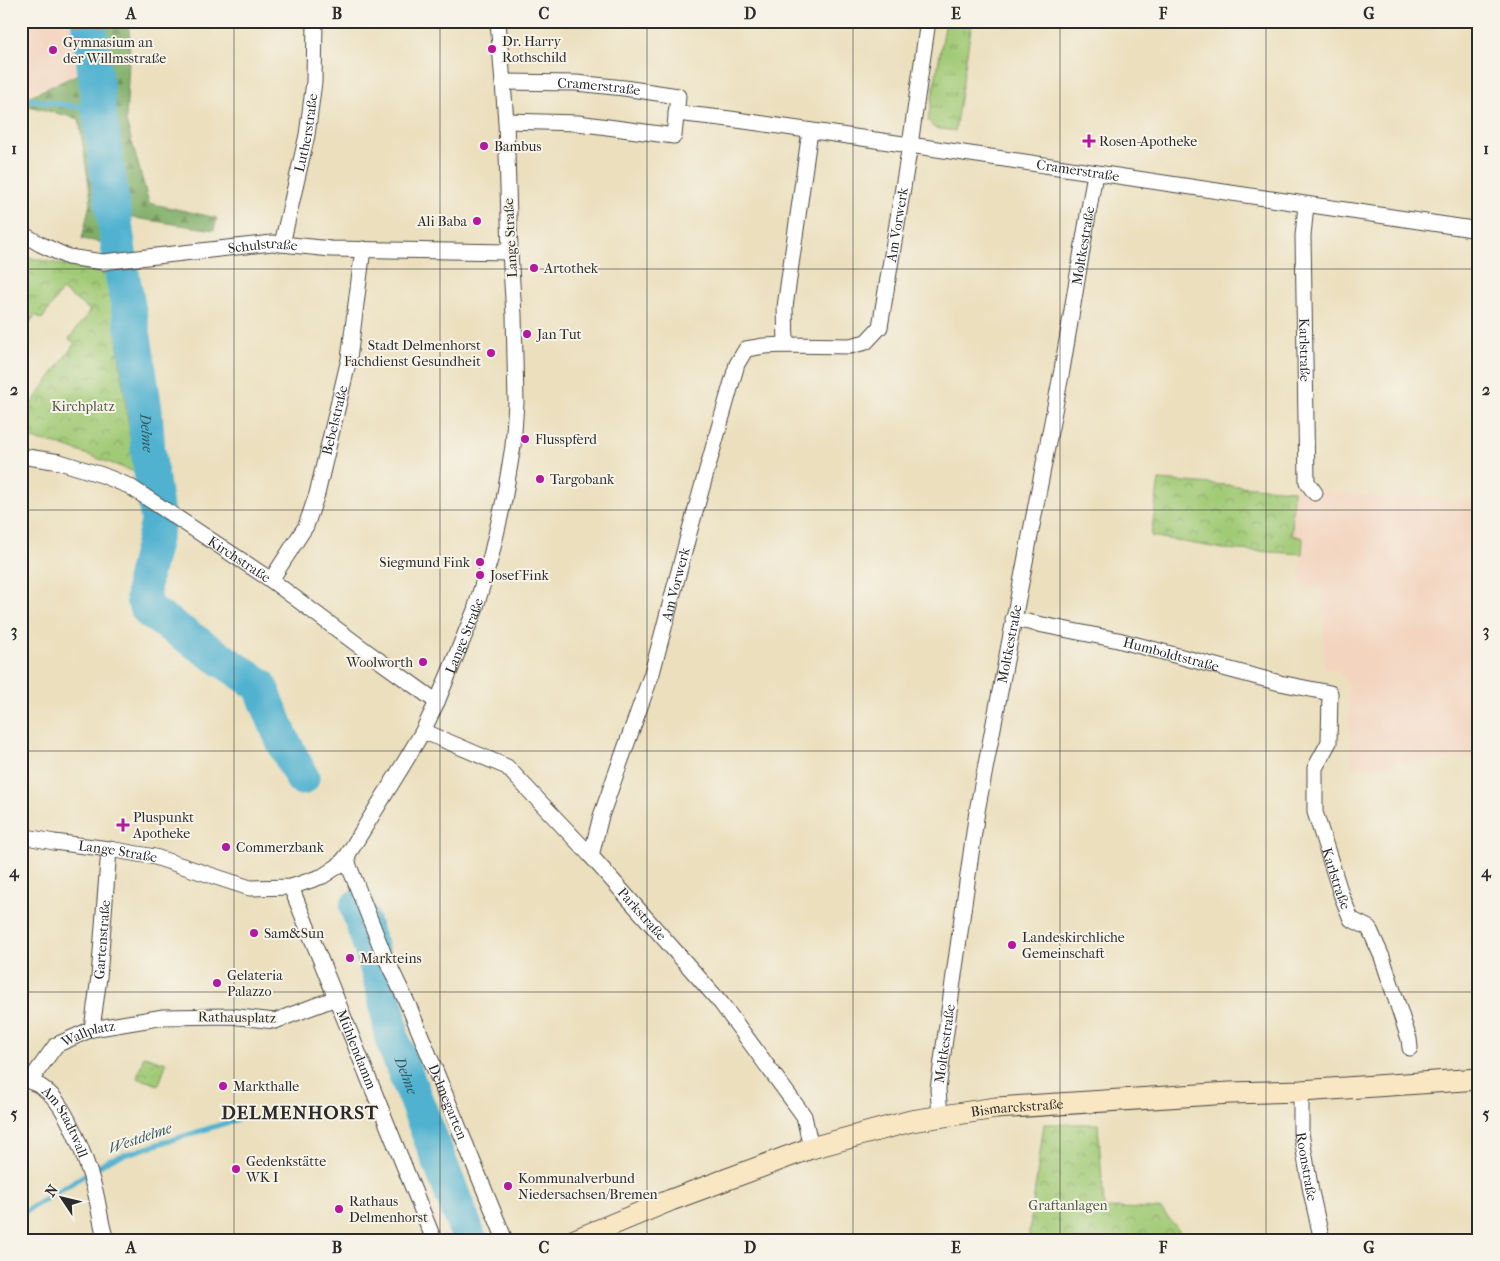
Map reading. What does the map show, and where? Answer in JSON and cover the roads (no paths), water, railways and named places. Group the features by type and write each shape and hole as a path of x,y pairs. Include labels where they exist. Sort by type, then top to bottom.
{"main road":[{"name":"Bismarckstraße","path":"575,1240 671,1200 811,1148 911,1121 996,1108 1479,1079"}],"street":[{"name":"Lutherstraße","path":"282,244 307,135 314,82 315,21"},
{"name":"Lange Straße","path":"21,836 155,858 250,888 290,887 323,876 338,866 373,815 423,731 475,610 491,556 504,500 513,446 516,404 514,315 506,121 498,21"},
{"name":"Am Vorwerk","path":"591,856 601,816 652,673 737,364 746,349 786,345 850,346 866,342 880,327 928,21"},
{"name":"Cramerstraße","path":"503,82 576,83 678,96 674,136 578,124 506,121"},
{"name":"Cramerstraße","path":"676,113 910,144 1479,230"},
{"path":"786,345 785,307 810,131"},
{"name":"Moltkestraße","path":"940,1117 938,1089 977,811 1062,370 1095,173"},
{"name":"Karlstraße","path":"1306,205 1303,236 1307,482 1315,492"},
{"name":"Schulstraße","path":"21,233 68,257 103,262 272,243 331,248 510,252"},
{"name":"Bebelstraße","path":"271,580 306,526 317,494 349,359 363,249"},
{"name":"Kirchstraße","path":"21,456 60,462 102,474 129,486 271,580 437,702"},
{"name":"Humboldtstraße","path":"1013,619 1118,640 1280,684 1330,693"},
{"name":"Karlstraße","path":"1330,693 1329,742 1315,768 1315,812 1341,894 1352,919 1369,928 1382,958 1409,1039 1410,1048"},
{"name":"Parkstraße","path":"423,731 506,766 591,856 721,1003 804,1116 811,1148"},
{"name":"Gartenstraße","path":"92,1029 99,977 109,849"},
{"name":"Delmegarten","path":"346,856 388,962 410,1009 505,1240"},
{"name":"Mühlendamm","path":"290,887 434,1240"},
{"name":"Rathausplatz","path":"164,1017 230,1016 275,1021 336,998"},
{"name":"Wallplatz","path":"26,1080 56,1045 92,1029 164,1017"},
{"name":"Am Stadtwall","path":"26,1080 49,1093 66,1115 95,1188 104,1239"},
{"name":"Roonstraße","path":"1301,1091 1301,1133 1311,1192 1323,1240"}],"waterway":[{"name":"Delme","path":"89,21 99,110 122,273 145,410 148,451 158,522 144,580 143,599 149,611 260,685 282,739 302,778"},
{"name":"Westdelme","path":"21,98 99,110"},
{"name":"Delme","path":"357,907 383,989 392,1039 470,1240"},
{"name":"Westdelme","path":"21,1214 111,1159 248,1116"}],"place":[{"name":"Dr. Harry Rothschild","path":"492,49"},
{"name":"Gymnasium an der Willmsstraße","path":"53,50"},
{"name":"Rosen-Apotheke","path":"1089,141"},
{"name":"Bambus","path":"484,146"},
{"name":"Ali Baba","path":"477,221"},
{"name":"Artothek","path":"534,268"},
{"name":"Jan Tut","path":"527,334"},
{"name":"Stadt Delmenhorst Fachdienst Gesundheit","path":"491,353"},
{"name":"Flusspferd","path":"525,439"},
{"name":"Targobank","path":"540,479"},
{"name":"Siegmund Fink","path":"480,562"},
{"name":"Josef Fink","path":"480,575"},
{"name":"Woolworth","path":"423,662"},
{"name":"Pluspunkt Apotheke","path":"123,825"},
{"name":"Commerzbank","path":"226,847"},
{"name":"Sam&Sun","path":"254,933"},
{"name":"Landeskirchliche Gemeinschaft","path":"1012,945"},
{"name":"Markteins","path":"350,958"},
{"name":"Gelateria Palazzo","path":"217,983"},
{"name":"Markthalle","path":"223,1086"},
{"name":"Gedenkstätte WK I","path":"236,1169"},
{"name":"Kommunalverbund Niedersachsen/Bremen","path":"508,1186"},
{"name":"Rathaus Delmenhorst","path":"339,1209"}],"district":[{"name":"DELMENHORST","path":"300,1112"}],"park label":[{"name":"Kirchplatz","path":"83,406"},
{"name":"Graftanlagen","path":"1068,1205"}]}
